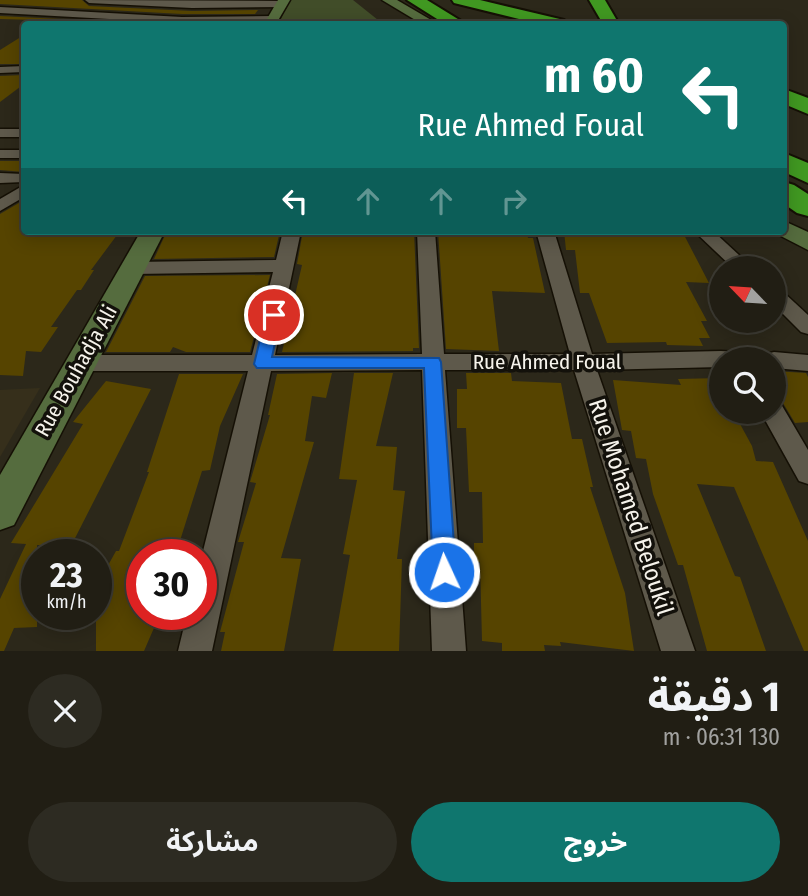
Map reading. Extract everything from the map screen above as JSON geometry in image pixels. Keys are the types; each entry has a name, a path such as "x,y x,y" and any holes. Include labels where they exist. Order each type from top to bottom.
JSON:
{"highway":[{"path":"407,0 434,19"},
{"path":"415,0 434,19"},
{"path":"460,0 546,21"},
{"path":"597,0 609,21"},
{"path":"787,97 808,107"},
{"path":"787,163 808,175"},
{"path":"787,193 808,207"},
{"path":"787,204 808,215"}],"main road":[{"path":"388,0 434,19"},
{"path":"272,21 283,2"},
{"path":"787,230 808,242"},
{"name":"Rue Bouhadja Ali","path":"0,512 151,235"}],"street":[{"path":"0,18 43,0"},
{"path":"89,0 283,2"},
{"path":"62,21 103,0"},
{"path":"181,21 195,3"},
{"path":"0,10 165,21"},
{"path":"0,70 21,69"},
{"path":"0,133 21,132"},
{"path":"0,154 21,154"},
{"path":"0,178 21,178"},
{"path":"0,206 21,192"},
{"path":"195,651 291,235"},
{"path":"426,235 449,651"},
{"name":"Rue Mohamed Beloukil","path":"546,235 583,362 678,651"},
{"path":"707,235 731,256"},
{"path":"133,268 284,266"},
{"path":"786,306 808,327"},
{"name":"Rue Ahmed Foual","path":"79,363 709,359"},
{"path":"786,361 808,363"},
{"path":"780,424 808,473"}],"shaded area":[{"path":"40,388 0,457 0,390"}],"green space":[{"path":"290,0 353,0 378,20 345,21 280,21"}],"building":[{"path":"0,0 82,0 89,6 192,11 258,10 255,14 182,14 0,4"},
{"path":"0,16 101,21 34,21 36,20 0,19"},
{"path":"21,37 21,64 0,64 0,50"},
{"path":"21,75 21,86 0,102 0,76"},
{"path":"0,161 21,161 21,172 0,170"},
{"path":"21,202 21,235 117,235 91,270 94,270 81,290 77,290 51,327 58,327 41,352 26,351 23,376 0,375 0,214"},
{"path":"165,235 279,235 274,257 154,259"},
{"path":"302,235 414,235 419,348 413,348 413,351 282,352 302,265 297,264"},
{"path":"438,235 528,235 528,238 533,238 545,293 492,291 499,351 446,349"},
{"path":"564,235 684,235 709,283 686,282 707,321 701,321 710,338 699,338 703,346 667,345 666,342 607,343 589,293 580,293 575,250 566,250"},
{"path":"270,275 250,352 186,352 173,347 170,352 106,352 145,276"},
{"path":"786,372 806,373 808,377 808,422 795,423 786,408"},
{"path":"332,373 326,398 312,396 305,441 314,442 281,558 301,559 284,651 221,651 225,632 220,632 244,542 238,542 256,483 250,482 270,415 277,374"},
{"path":"354,373 393,373 376,446 397,447 393,490 405,491 397,559 402,559 399,651 333,651 350,555 343,554 357,480 339,479"},
{"path":"466,373 511,373 512,381 561,383 572,439 582,439 593,487 590,487 625,593 634,651 560,642 561,646 544,645 545,651 502,651 502,643 482,641 480,562 474,562 474,543 483,543 482,492 469,492 466,428 457,428 457,389 467,389"},
{"path":"179,374 243,374 220,426 210,470 202,471 181,539 126,539 126,630 153,630 144,651 96,651 96,630 112,630 112,558 116,551 119,551"},
{"path":"709,378 709,424 740,424 752,446 756,461 773,462 808,541 808,651 804,651 734,487 697,484 735,576 740,577 766,651 707,651 683,565 678,565 653,494 646,459 636,458 631,431 622,430 613,380 681,385 678,379"},
{"path":"106,381 151,389 75,539 21,539 21,544 11,543 83,424 73,422"},
{"path":"21,555 21,628 14,628 4,651 0,651 0,599"}],"route":[{"path":"274,315 263,364 433,362 444,572"}]}
